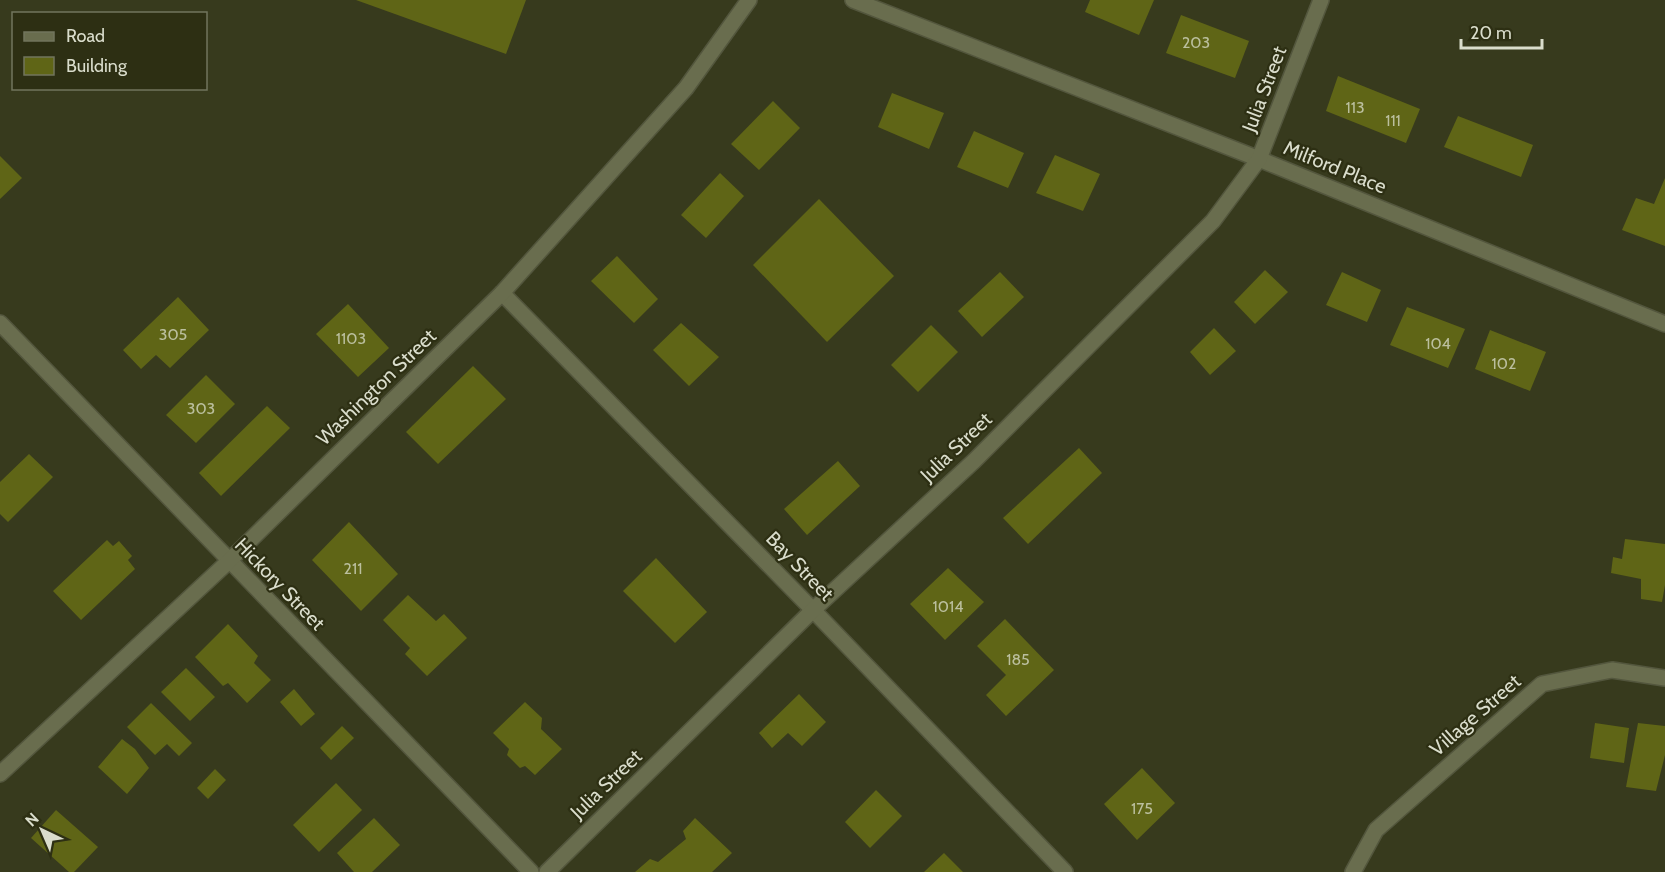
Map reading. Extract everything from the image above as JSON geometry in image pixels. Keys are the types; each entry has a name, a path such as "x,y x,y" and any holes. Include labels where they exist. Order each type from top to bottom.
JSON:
{"street":[{"name":"Washington Street","path":"0,774 229,561 502,293 686,88 749,0"},
{"name":"Milford Place","path":"853,0 1259,159 1665,324"},
{"name":"Julia Street","path":"546,872 813,610 974,461 1213,221 1259,159 1321,0"},
{"name":"Bay Street","path":"502,293 813,610 1065,872"},
{"name":"Hickory Street","path":"0,323 531,872"},
{"name":"Village Street","path":"1355,871 1376,830 1542,684 1612,670 1665,678"}],"building":[{"path":"356,0 526,0 506,54"},
{"path":"1090,0 1154,0 1139,35 1085,12"},
{"path":"1181,15 1249,41 1235,78 1166,53"},
{"path":"1338,76 1420,109 1406,143 1326,111"},
{"path":"892,93 944,113 929,149 878,127"},
{"path":"773,101 800,128 759,170 731,144"},
{"path":"1458,116 1533,145 1521,177 1444,147"},
{"path":"974,131 1024,153 1008,188 957,167"},
{"path":"1055,155 1100,174 1083,211 1036,193"},
{"path":"0,156 22,178 0,199"},
{"path":"720,173 744,196 706,238 681,215"},
{"path":"1665,178 1665,246 1622,230 1636,198 1654,204"},
{"path":"819,199 894,276 827,342 753,265"},
{"path":"617,256 658,299 634,323 591,281"},
{"path":"1265,270 1288,292 1255,324 1234,302"},
{"path":"1000,272 1024,297 982,337 958,311"},
{"path":"1342,272 1381,290 1367,322 1326,305"},
{"path":"178,297 209,330 170,368 156,355 141,369 123,350"},
{"path":"348,304 389,348 358,377 316,334"},
{"path":"1407,307 1465,329 1448,368 1390,345"},
{"path":"681,323 719,357 689,386 653,350"},
{"path":"931,325 958,352 918,392 891,365"},
{"path":"1214,328 1236,351 1210,375 1190,352"},
{"path":"1490,330 1546,352 1530,391 1475,369"},
{"path":"473,366 506,399 438,464 406,432"},
{"path":"206,375 235,404 196,443 166,415"},
{"path":"267,406 290,428 221,496 199,473"},
{"path":"1079,448 1102,473 1028,544 1003,518"},
{"path":"29,454 53,477 8,522 0,514 0,482"},
{"path":"838,461 860,486 807,535 784,509"},
{"path":"349,522 398,574 361,611 312,560"},
{"path":"1625,539 1665,544 1665,585 1662,602 1641,599 1641,579 1611,573 1613,557 1622,559"},
{"path":"107,540 113,546 119,541 132,556 128,560 135,569 81,620 53,591"},
{"path":"656,558 707,612 675,643 623,591"},
{"path":"948,568 984,602 945,640 910,604"},
{"path":"408,595 436,621 444,614 467,638 427,676 405,654 410,648 383,620"},
{"path":"1005,619 1054,670 1006,716 986,695 1006,675 977,646"},
{"path":"228,624 258,656 254,663 271,680 247,703 228,683 223,686 195,657"},
{"path":"186,668 215,697 190,721 161,692"},
{"path":"294,689 315,714 301,726 280,702"},
{"path":"799,694 826,722 802,746 788,733 772,748 759,733"},
{"path":"525,702 542,718 541,729 562,749 535,775 525,766 520,768 507,755 509,749 493,733"},
{"path":"151,703 192,743 179,756 167,744 155,755 127,727"},
{"path":"1595,723 1629,728 1624,763 1590,758"},
{"path":"1638,723 1665,726 1665,755 1656,791 1626,787"},
{"path":"342,726 354,738 331,760 320,748"},
{"path":"122,739 135,749 149,768 127,794 98,767"},
{"path":"1142,768 1175,803 1137,840 1104,804"},
{"path":"215,769 226,780 208,799 197,788"},
{"path":"336,783 362,810 319,852 293,825"},
{"path":"876,790 902,816 870,848 845,822"},
{"path":"56,810 98,847 74,872 69,872 31,838"},
{"path":"374,818 400,845 372,872 354,872 337,853"},
{"path":"695,818 732,853 712,872 635,872 650,859 658,862 686,839 683,831"},
{"path":"944,853 963,872 924,872"}]}
